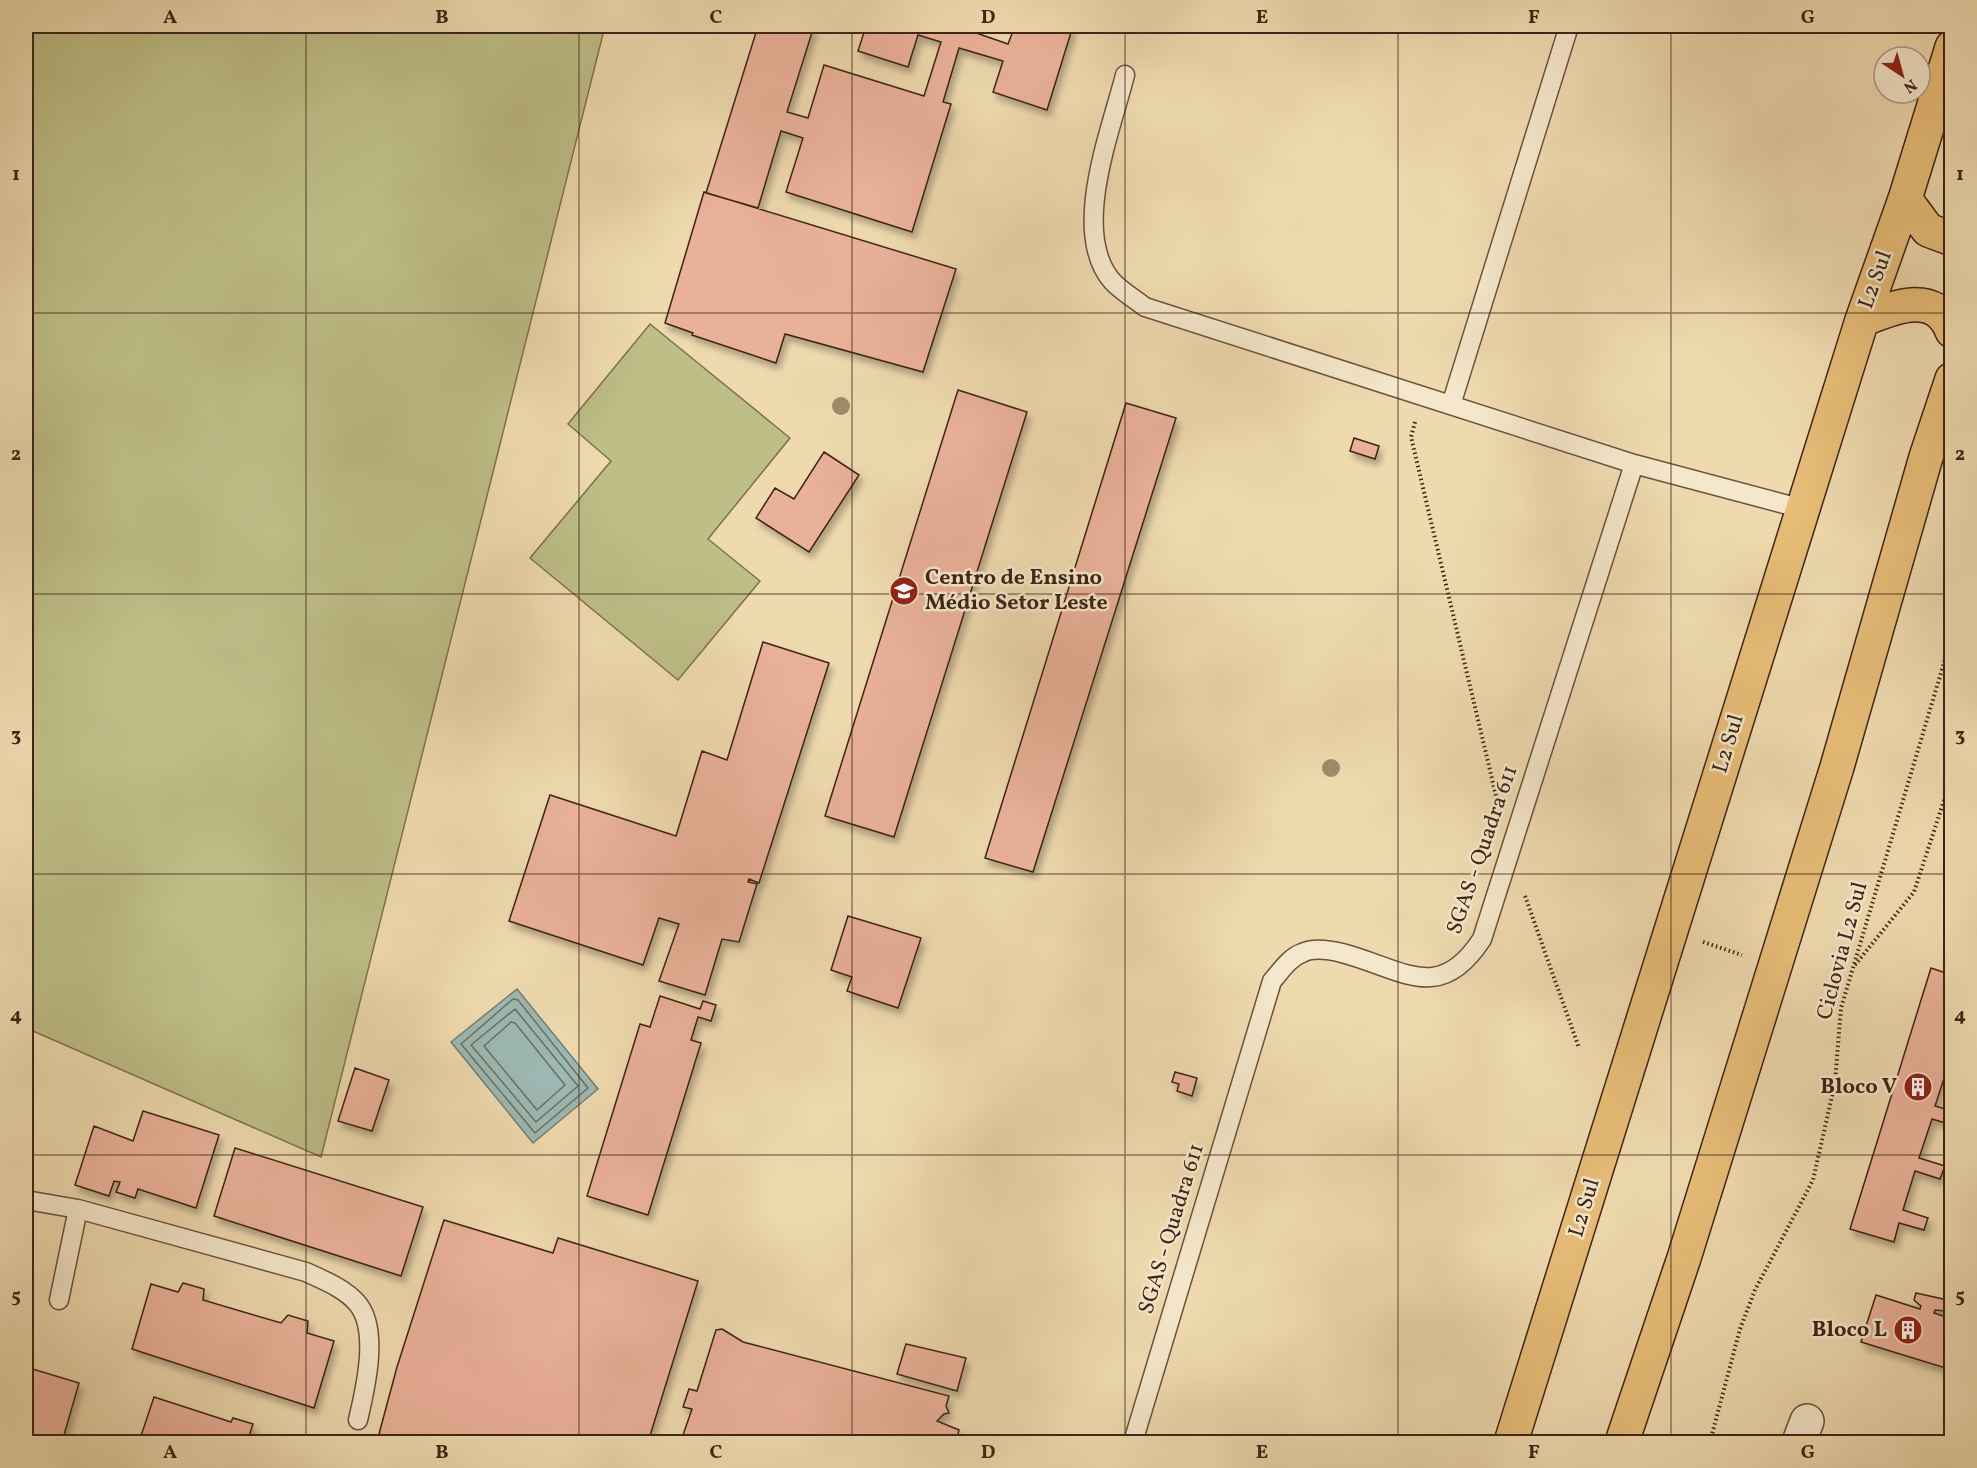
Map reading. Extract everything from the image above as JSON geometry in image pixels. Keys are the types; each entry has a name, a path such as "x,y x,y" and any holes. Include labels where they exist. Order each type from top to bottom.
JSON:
{"main road":[{"name":"L2 Sul","path":"1511,1443 1862,320 1905,199 1952,46"},
{"path":"1905,199 1928,230 1952,239"},
{"path":"1862,320 1900,304 1924,304 1947,320 1952,331"},
{"path":"1622,1443 1684,1258 1837,767 1926,457 1952,379"}],"lane":[{"path":"1451,405 1569,26"},
{"path":"1125,75 1097,188 1093,224 1098,255 1112,281 1145,307 1635,464 1803,509"},
{"name":"SGAS - Quadra 611","path":"1133,1443 1272,981 1289,961 1302,952 1326,949 1428,980 1450,973 1469,959 1482,939 1635,464"},
{"path":"26,1200 78,1209 306,1272 336,1286 358,1304 368,1327 368,1377 358,1420"},
{"path":"59,1300 78,1209"}],"path":[{"path":"1422,396 1411,437 1510,853 1579,1048"},
{"name":"Ciclovia L2 Sul","path":"1710,1443 1740,1329 1755,1290 1813,1180 1835,1083 1841,1008 1952,636"},
{"path":"1853,968 1914,892 1952,776"},
{"path":"1671,931 1774,965"}],"green space":[{"path":"26,26 605,26 321,1157 26,1028"},
{"path":"650,324 790,438 708,539 760,581 678,680 530,558 611,461 568,424"}],"water":[{"path":"517,989 598,1089 533,1143 451,1042"}],"building":[{"path":"758,26 814,26 787,112 808,118 824,65 924,96 941,42 918,35 908,67 858,51 866,26 956,26 1008,44 1015,26 1073,26 1047,110 993,92 1003,61 959,48 943,102 951,104 912,232 786,192 803,138 781,131 758,208 706,193"},
{"path":"704,192 956,269 923,372 785,334 776,363 692,335 693,333 665,323"},
{"path":"958,390 1027,412 894,837 825,816"},
{"path":"1126,403 1176,418 1033,872 985,858"},
{"path":"1354,438 1379,446 1375,459 1350,451"},
{"path":"824,452 859,475 809,552 756,518 775,488 794,499"},
{"path":"763,642 829,663 759,883 749,879 748,882 757,884 739,942 722,939 705,995 659,981 679,924 659,918 643,965 509,921 550,795 676,836 702,751 727,760"},
{"path":"848,916 921,938 898,1008 847,991 852,977 831,970"},
{"name":"Bloco V","path":"1931,968 1952,975 1952,1067 1948,1066 1935,1106 1952,1111 1952,1125 1932,1119 1919,1158 1945,1166 1940,1179 1915,1171 1903,1210 1928,1218 1924,1230 1899,1223 1894,1242 1850,1229"},
{"path":"660,996 700,1009 703,1001 716,1005 711,1021 698,1017 691,1040 701,1043 648,1215 587,1196 640,1024 650,1027"},
{"path":"355,1068 389,1080 372,1131 338,1121"},
{"path":"1175,1072 1197,1078 1192,1096 1177,1091 1179,1084 1172,1082"},
{"path":"143,1111 219,1135 196,1208 138,1189 135,1198 116,1192 120,1182 114,1181 109,1196 75,1185 94,1126 133,1141"},
{"path":"235,1148 423,1207 401,1276 214,1216"},
{"path":"444,1220 553,1253 558,1238 698,1281 648,1442 406,1442 379,1434 397,1367"},
{"path":"183,1283 204,1289 203,1300 281,1323 288,1315 308,1321 307,1333 334,1341 314,1408 132,1349 151,1284 178,1292"},
{"name":"Bloco L","path":"1916,1293 1943,1299 1948,1304 1945,1311 1935,1310 1934,1313 1952,1319 1952,1370 1861,1342 1876,1295 1920,1309 1921,1306 1914,1300"},
{"path":"722,1329 743,1342 949,1396 946,1406 949,1413 944,1414 937,1421 959,1430 956,1442 728,1442 716,1438 683,1435 692,1409 683,1407 689,1389 697,1391 716,1330"},
{"path":"906,1344 966,1358 957,1391 897,1374"},
{"path":"26,1367 79,1383 62,1442 26,1442"},
{"path":"154,1397 231,1422 233,1418 253,1424 247,1442 139,1442"}],"place":[{"name":"Centro de Ensino Médio Setor Leste","path":"904,591"},
{"name":"Bloco V","path":"1918,1087"},
{"name":"Bloco L","path":"1908,1330"}]}
